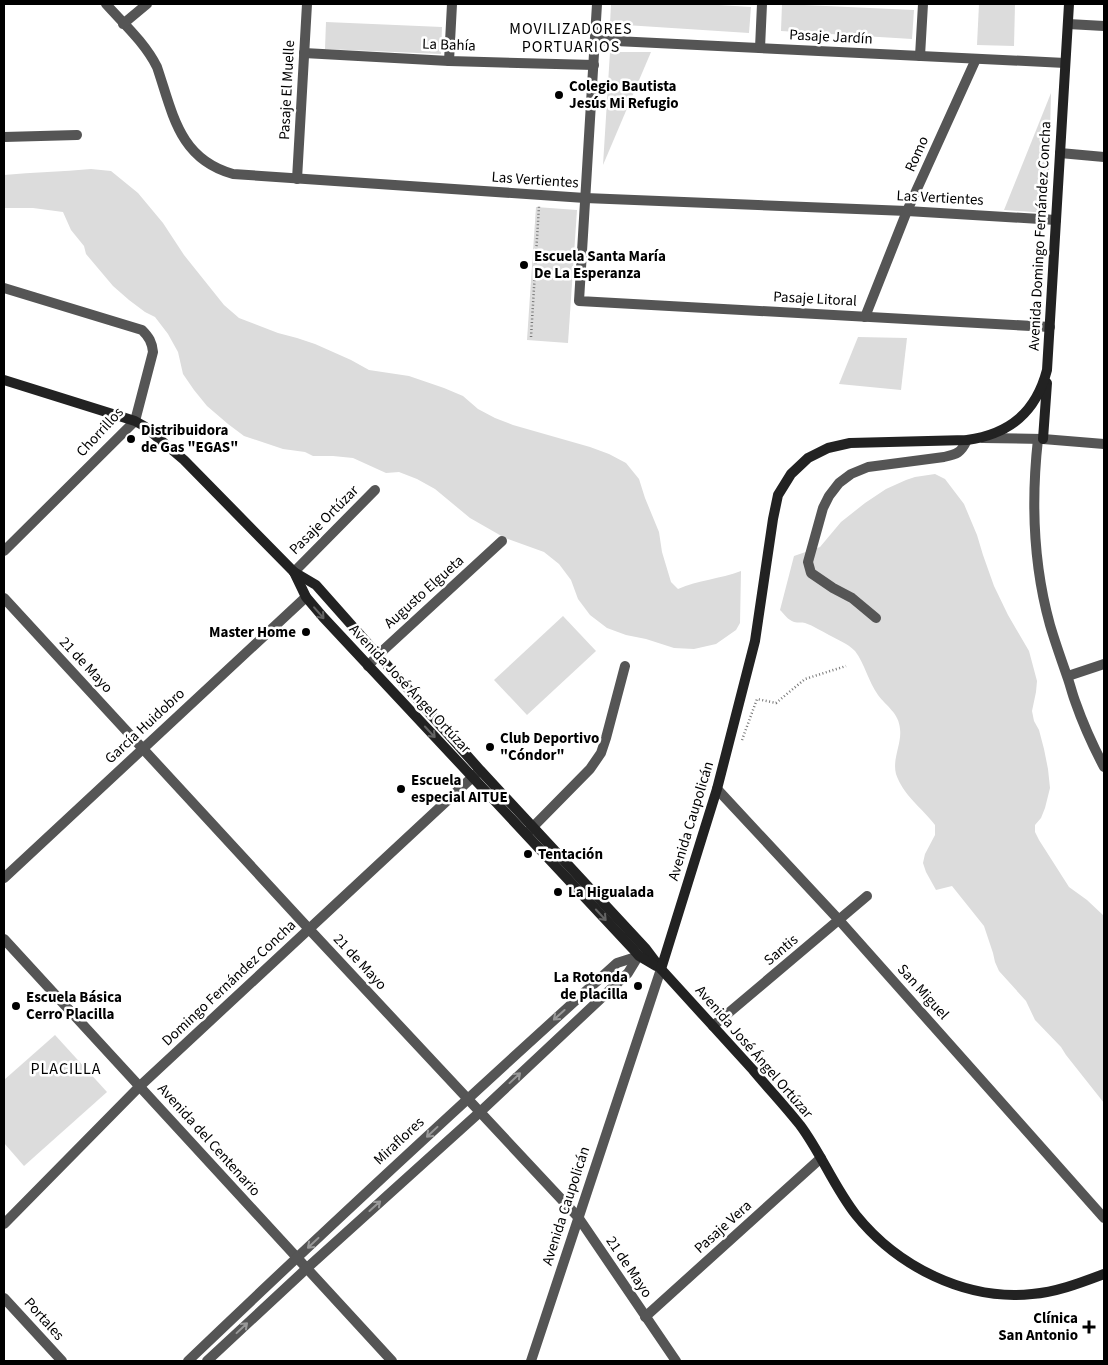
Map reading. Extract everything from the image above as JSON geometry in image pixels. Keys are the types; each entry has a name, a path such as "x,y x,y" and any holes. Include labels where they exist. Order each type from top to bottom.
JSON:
{"main road":[{"name":"Avenida Domingo Fernández Concha","path":"982,438 1003,430 1024,414 1039,394 1048,370 1069,4"},
{"path":"1040,439 1048,370"},
{"name":"Avenida José Ángel Ortúzar","path":"4,380 135,421 144,426 184,460 294,572 316,585 480,770 534,826 643,952"},
{"name":"Avenida Caupolicán","path":"661,969 717,789 755,641 775,507 778,495 784,484 799,466 817,452 828,448 850,443 982,438"},
{"name":"Avenida José Ángel Ortúzar","path":"294,572 306,597 368,666 525,835 661,969 789,1112 811,1141 848,1204 867,1228 895,1253 926,1273 943,1281 979,1292 1005,1295 1031,1294 1064,1288 1104,1274"}],"street":[{"name":"Las Vertientes","path":"106,4 153,58 178,127 186,142 196,155 214,167 233,174 585,198 907,211 1056,220"},
{"path":"123,24 147,4"},
{"name":"Pasaje El Muelle","path":"297,179 307,4"},
{"path":"449,60 452,4"},
{"path":"585,198 597,4"},
{"path":"760,48 762,4"},
{"path":"920,56 923,4"},
{"path":"1068,24 1104,26"},
{"name":"Pasaje Jardín","path":"595,40 1065,63"},
{"name":"La Bahía","path":"304,53 594,65"},
{"name":"Romo","path":"865,317 907,211 976,59"},
{"path":"4,137 78,135"},
{"path":"1060,153 1104,158"},
{"name":"Pasaje Litoral","path":"585,198 579,301 1050,327"},
{"name":"Chorrillos","path":"4,288 142,330 150,338 153,352 135,421 4,551"},
{"path":"982,438 1040,439 1104,444"},
{"path":"1040,439 1033,493 1036,555 1043,599 1074,700 1104,767"},
{"path":"876,618 852,598 811,573 808,562 823,508 829,496 839,483 852,474 868,467 955,454 963,449 967,440"},
{"name":"Pasaje Ortúzar","path":"294,572 375,490"},
{"name":"Augusto Elgueta","path":"368,666 502,541"},
{"name":"García Huidobro","path":"4,878 306,597"},
{"name":"21 de Mayo","path":"4,598 578,1217 676,1361"},
{"path":"1068,676 1104,664"},
{"path":"525,835 590,769 601,753 624,666"},
{"name":"Domingo Fernández Concha","path":"4,1224 140,1086 480,770"},
{"name":"San Miguel","path":"717,789 839,920 1104,1218"},
{"name":"Santis","path":"713,1026 867,896"},
{"name":"Avenida del Centenario","path":"4,938 392,1361"},
{"path":"206,1361 480,1112 628,973 643,952"},
{"name":"Miraflores","path":"188,1361 467,1098 617,963 643,952"},
{"name":"Avenida Caupolicán","path":"531,1361 661,969"},
{"name":"Pasaje Vera","path":"645,1317 820,1158"},
{"name":"Portales","path":"4,1298 62,1361"}],"path":[{"path":"530,337 540,195"},
{"path":"741,743 757,699 776,703 805,679 846,666"}],"shaded area":[{"path":"611,4 703,4 751,7 749,33 610,24"},
{"path":"782,4 914,10 912,39 781,31"},
{"path":"979,4 1015,4 1014,46 977,45"},
{"path":"326,22 442,27 441,54 325,49"},
{"path":"610,52 651,52 603,165"},
{"path":"1051,93 1048,213 1004,210"},
{"path":"91,169 111,171 138,193 163,223 184,255 224,305 239,318 278,333 315,344 369,370 409,376 444,388 463,396 478,409 495,418 590,447 626,463 639,479 659,532 662,552 671,582 678,589 741,571 740,623 736,630 716,644 694,649 674,648 607,628 590,615 578,599 571,580 559,564 544,552 505,538 470,518 435,489 417,479 399,472 386,473 353,458 313,456 305,452 283,449 244,436 207,406 194,390 183,374 178,352 168,334 155,317 145,312 113,286 86,254 84,246 71,230 63,212 33,208 4,208 4,175"},
{"path":"536,207 577,210 568,343 527,340"},
{"path":"858,337 907,338 901,390 839,384"},
{"path":"935,474 945,479 964,504 977,535 994,586 1029,651 1037,681 1032,711 1044,749 1050,788 1041,818 1035,825 1035,832 1069,887 1104,916 1104,1103 1061,1047 1035,1020 1026,1001 999,971 984,926 952,886 936,890 926,872 923,863 925,854 935,835 935,825 899,782 895,768 900,740 899,723 895,714 875,690 855,651 846,644 808,624 792,621 780,610 794,556 820,547 841,522 886,489 915,477"},
{"path":"563,616 596,651 527,715 494,680"},
{"path":"55,1035 107,1092 24,1166 4,1143 4,1080"}],"place":[{"name":"Colegio Bautista Jesús Mi Refugio","path":"559,95"},
{"name":"Escuela Santa María De La Esperanza","path":"524,265"},
{"name":"Distribuidora de Gas \"EGAS\"","path":"131,439"},
{"name":"Master Home","path":"306,632"},
{"name":"Club Deportivo \"Cóndor\"","path":"490,747"},
{"name":"Escuela especial AITUE","path":"401,789"},
{"name":"Tentación","path":"528,854"},
{"name":"La Higualada","path":"558,892"},
{"name":"La Rotonda de placilla","path":"638,986"},
{"name":"Escuela Básica Cerro Placilla","path":"16,1006"},
{"name":"Clínica San Antonio","path":"1089,1327"}],"district":[{"name":"MOVILIZADORES PORTUARIOS","path":"571,38"},
{"name":"PLACILLA","path":"66,1069"}]}
